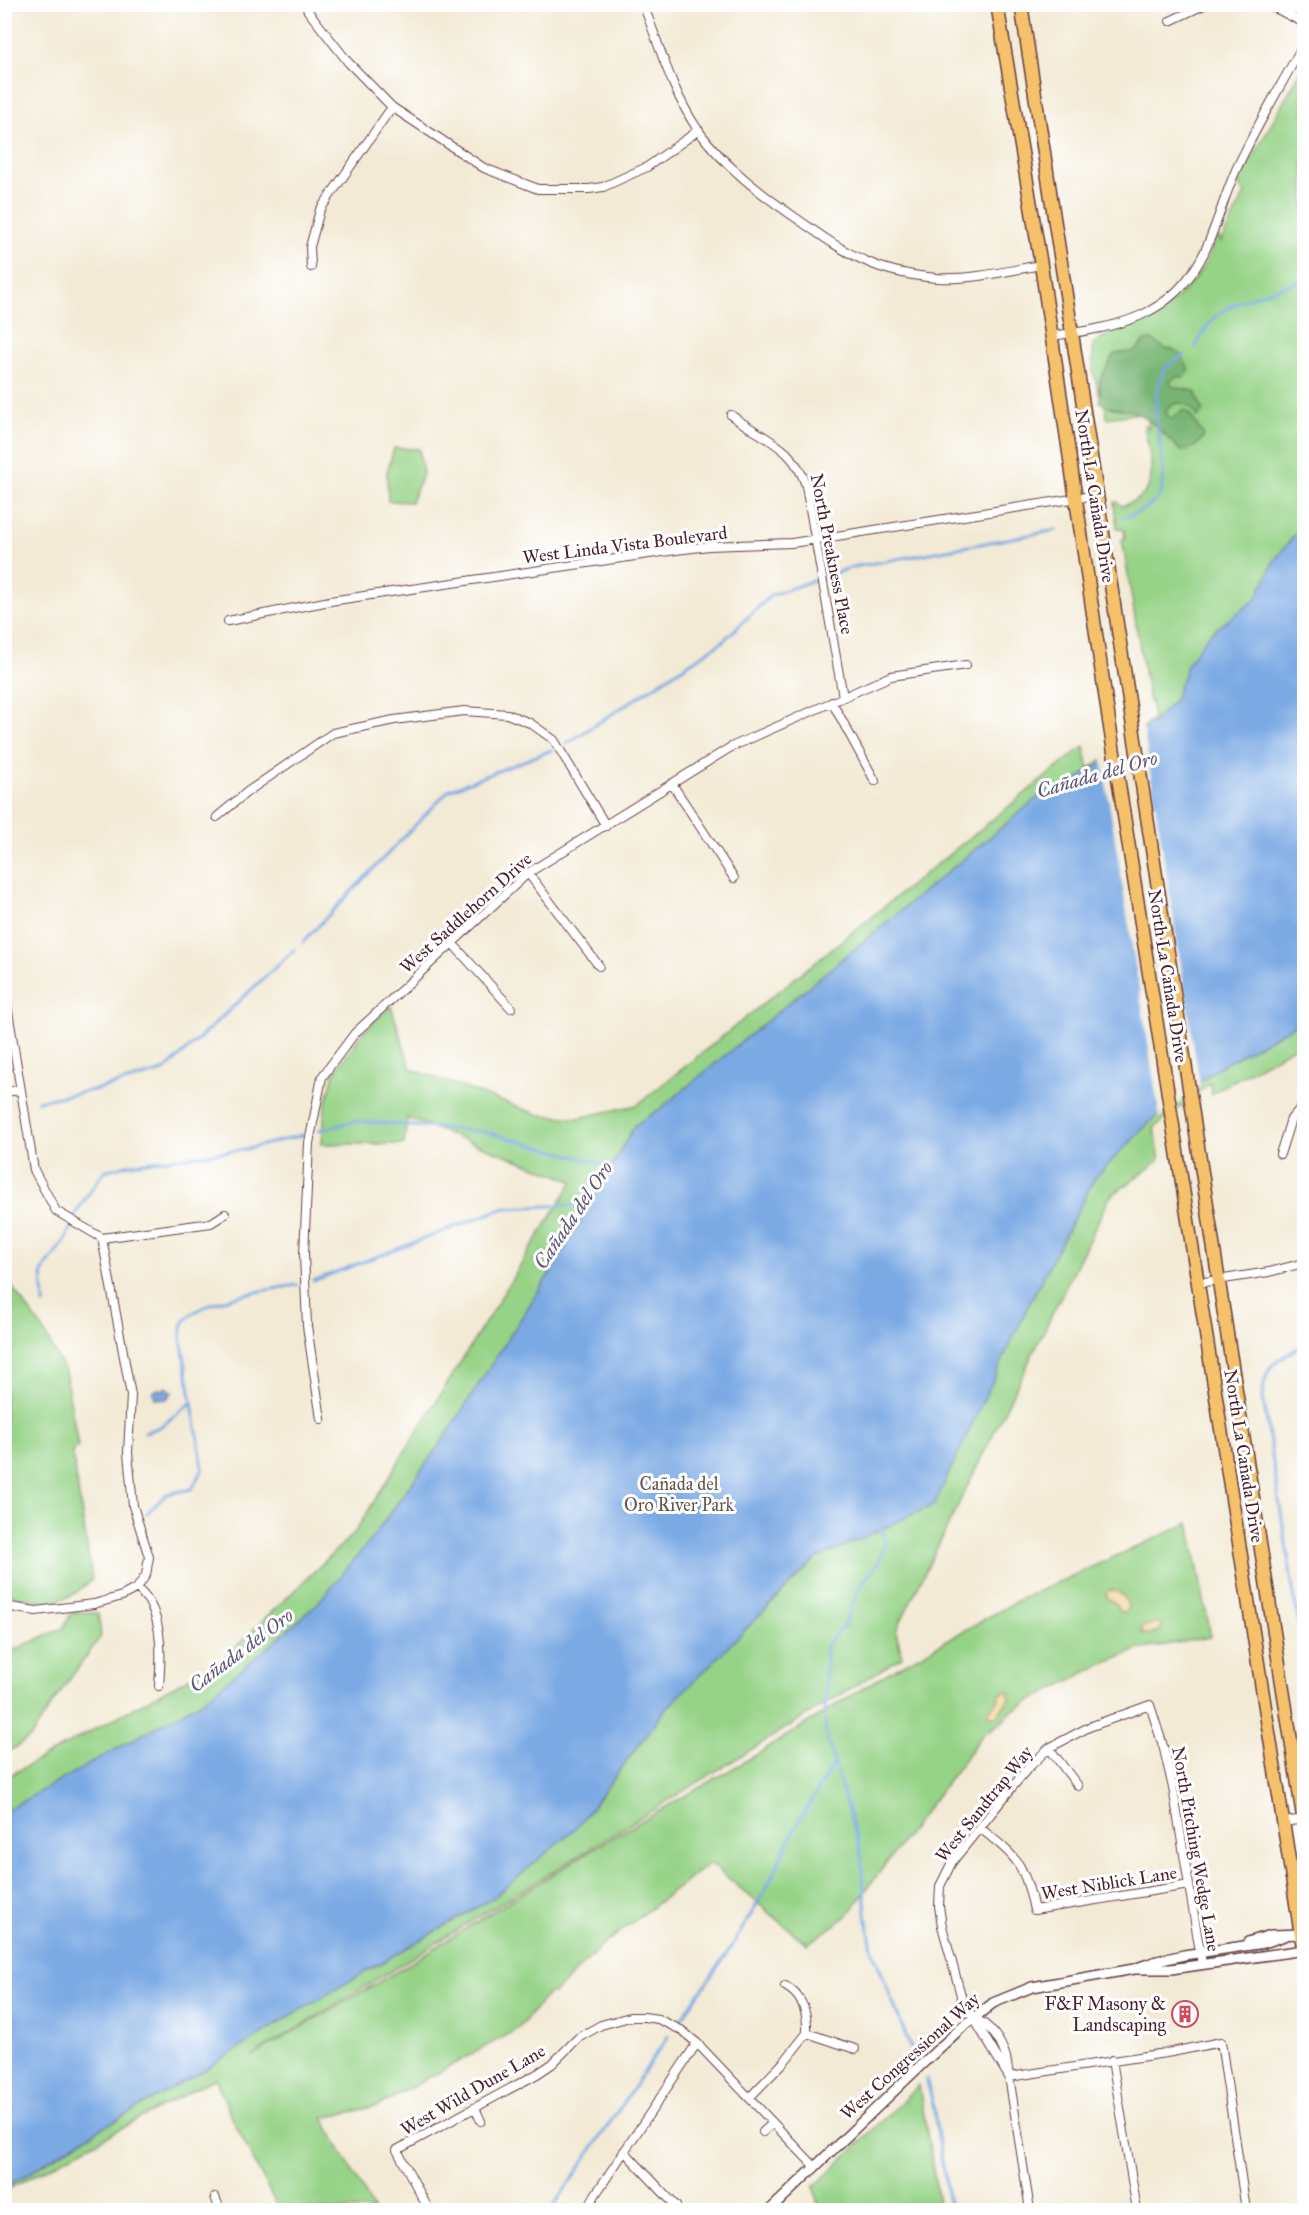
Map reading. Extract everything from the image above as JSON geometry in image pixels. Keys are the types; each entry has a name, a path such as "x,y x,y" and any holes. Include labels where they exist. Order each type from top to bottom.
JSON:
{"main road":[{"name":"North La Cañada Drive","path":"998,4 1041,265 1109,722 1303,1934 1304,1952"},
{"name":"North La Cañada Drive","path":"1021,4 1128,706 1304,1820"}],"street":[{"path":"305,4 348,62 392,107 484,168 538,189 603,187 647,167 699,130"},
{"path":"643,4 664,64 699,130 725,162 768,199 830,242 871,264 892,271 938,278 980,276 1041,265"},
{"path":"1170,21 1206,4"},
{"path":"1262,4 1305,23"},
{"path":"1052,336 1108,327 1144,315 1166,300 1188,278 1209,242 1241,160 1305,43"},
{"path":"311,267 310,247 320,210 392,107"},
{"name":"North Preakness Place","path":"731,416 786,451 796,462 806,486 843,697"},
{"name":"West Linda Vista Boulevard","path":"228,621 302,606 676,550 816,540 1097,495"},
{"name":"West Saddlehorn Drive","path":"321,1419 307,1326 304,1252 309,1143 322,1077 355,1033 528,873 730,747 891,676 966,665"},
{"path":"832,702 874,781"},
{"path":"217,817 247,792 333,733 394,720 464,711 507,714 530,723 554,740 606,826"},
{"path":"672,784 734,878"},
{"path":"528,873 599,966"},
{"path":"452,944 511,1008"},
{"path":"4,987 34,1170 56,1211 102,1238 211,1223 225,1214"},
{"path":"4,1092 20,1090"},
{"path":"1280,1154 1291,1119 1305,1104"},
{"path":"4,1606 36,1611 94,1604 122,1596 137,1588 146,1575 149,1557 133,1506 128,1453 131,1395 102,1238"},
{"path":"1198,1283 1269,1272 1305,1263"},
{"path":"137,1588 150,1603 156,1625 161,1652 159,1686"},
{"name":"West Sandtrap Way","path":"1009,2077 962,1999 955,1978 939,1906 939,1891 946,1872 1027,1769 1049,1749 1089,1727 1150,1705"},
{"name":"North Pitching Wedge Lane","path":"1150,1705 1168,1766 1202,1964"},
{"path":"1049,1749 1078,1786"},
{"path":"1284,1822 1304,1820"},
{"name":"West Niblick Lane","path":"980,1828 1008,1851 1023,1871 1028,1882 1034,1910 1189,1885"},
{"name":"West Congressional Way","path":"770,2211 973,2018 993,2003 1032,1987 1134,1969 1163,1959 1245,1946 1264,1936 1303,1934"},
{"path":"1245,1946 1251,1956"},
{"name":"West Congressional Way","path":"1134,1969 1159,1970 1251,1956 1304,1952"},
{"path":"750,2097 784,2062 807,2033 801,2000 794,1991 784,1986"},
{"name":"West Wild Dune Lane","path":"429,2211 397,2150 537,2074 552,2064 588,2031 616,2020 644,2017 658,2019 681,2030 697,2043 750,2097 815,2167"},
{"path":"807,2033 855,2049"},
{"path":"1030,2211 1009,2077 1172,2052 1221,2042 1246,2211"},
{"path":"587,2211 595,2195 697,2043"},
{"path":"1112,2060 1137,2211"},
{"path":"475,2108 481,2121"},
{"path":"763,2132 773,2122"},
{"path":"624,2151 676,2206"},
{"path":"215,2198 220,2211"}],"green space":[{"name":"Cañada del Oro River Park","path":"1304,65 1304,1041 1212,1095 1210,1083 1154,1128 1160,1160 1110,1197 896,1631 902,1657 252,2056 406,1966 588,1852 756,1755 886,1674 1019,1600 1189,1523 1211,1637 1137,1650 1094,1668 1012,1711 1003,1721 983,1734 846,1917 807,1944 710,1863 603,1945 553,1994 549,1993 519,2028 378,2106 323,2118 374,2210 279,2210 235,2124 215,2078 5,2191 5,1778 222,1660 355,1532 573,1181 407,1118 404,1144 322,1144 325,1107 334,1073 363,1032 391,1006 411,1069 540,1115 578,1118 637,1105 1084,746 1089,769 1153,719 1122,539 1125,539 1124,530 1117,528 1114,502 1122,506 1139,498 1146,491 1149,483 1151,464 1144,425 1149,428 1147,412 1107,418 1100,379 1099,394 1093,371 1093,344 1105,336 1153,316 1177,298 1197,275 1205,264 1217,238 1219,237 1221,242 1245,193 1238,184"},
{"path":"1153,340 1165,349 1178,352 1183,358 1189,370 1184,377 1176,377 1170,381 1173,387 1195,391 1203,411 1198,417 1192,409 1182,403 1168,407 1166,414 1172,419 1184,410 1204,436 1189,450 1181,451 1152,423 1139,414 1112,408 1100,402 1100,380 1114,354 1135,351 1145,341"},
{"path":"394,448 419,449 423,474 411,502 388,501 387,473"},
{"path":"5,1278 41,1326 65,1372 78,1446 72,1452 92,1579 73,1594 53,1601 32,1600 9,1593 5,1583"},
{"path":"72,1612 98,1613 101,1636 31,1737 5,1754 5,1654 63,1628"},
{"path":"919,2085 940,2210 819,2210 814,2187"}],"sand":[{"path":"1110,1590 1124,1597 1128,1607 1126,1612 1121,1612 1115,1603 1106,1598 1106,1593"},
{"path":"1156,1622 1162,1624 1160,1631 1142,1634 1142,1627"},
{"path":"1005,1691 1009,1692 1009,1699 997,1716 989,1716 989,1710 1000,1694"}],"water":[{"name":"Cañada del Oro River Park","path":"1304,523 1304,1020 1219,1067 1149,1123 1095,1178 1028,1306 934,1505 816,1559 666,1709 576,1828 493,1898 295,2013 201,2072 76,2143 5,2187 5,1811 201,1702 317,1604 370,1541 445,1437 557,1262 635,1125 660,1109 1048,789 1053,795 1094,768 1150,725 1174,701 1188,663 1208,635 1256,599 1274,561"},
{"path":"166,1387 172,1392 167,1399 155,1398 153,1392"}],"pier":[{"path":"1143,726 1200,1086 1160,1118 1102,758"}],"waterway":[{"path":"1196,347 1210,323 1228,308 1254,296 1304,281"},
{"path":"1124,517 1148,507 1159,496 1163,485 1163,471 1157,420 1158,386 1165,369 1184,355"},
{"path":"566,744 722,642 771,595 853,567 1057,530"},
{"path":"303,942 449,790 552,750"},
{"path":"38,1101 98,1089 164,1071 294,950"},
{"name":"Cañada del Oro","path":"319,1130 355,1121 486,1132 614,1167"},
{"path":"44,1304 42,1272 66,1239 77,1211 104,1171 130,1164 247,1149 303,1135"},
{"name":"Cañada del Oro","path":"313,1281 504,1208 591,1204"},
{"path":"147,1513 167,1494 192,1489 203,1468 181,1338 183,1324 202,1308 217,1302 297,1285"},
{"path":"1304,1345 1273,1364 1266,1377 1263,1398 1304,1658"},
{"path":"145,1432 160,1427 191,1403"},
{"path":"881,1528 886,1542 878,1563 859,1587 843,1627 826,1645 825,1731 861,1854 866,1913 872,1949 913,2054"},
{"path":"680,2021 732,1946 766,1889 795,1828 833,1765"},
{"path":"551,2210 669,2035"},
{"path":"926,2079 932,2099 950,2210"}],"place":[{"name":"F&F Masony & Landscaping","path":"1185,2014"}]}
